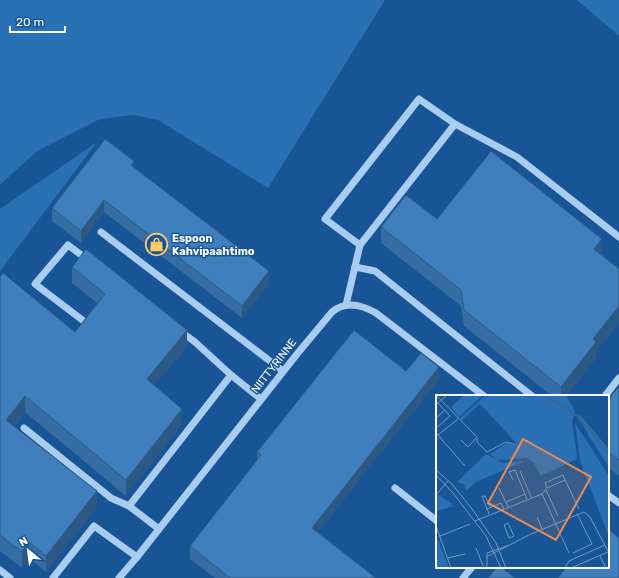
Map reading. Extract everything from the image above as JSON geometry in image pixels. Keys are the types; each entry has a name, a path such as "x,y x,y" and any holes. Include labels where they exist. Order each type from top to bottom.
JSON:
{"street":[{"path":"360,245 325,219 419,99 455,124 517,158 619,237"},
{"path":"455,124 360,245 346,305 362,306 376,313 483,395"},
{"path":"101,232 284,371"},
{"path":"85,322 35,284 68,245 94,264"},
{"path":"355,267 375,271 531,395"},
{"name":"NIITTYRINNE","path":"119,578 332,312 337,307 346,305"},
{"path":"176,328 195,342 231,375 261,399"},
{"path":"129,506 231,375"},
{"path":"606,395 619,378"},
{"path":"24,428 111,498 129,506 159,529"},
{"path":"395,488 436,520"},
{"path":"609,496 619,503"},
{"path":"53,578 94,526 137,557"},
{"path":"463,578 471,568"},
{"path":"0,570 10,578"}],"shaded area":[{"path":"0,0 385,0 268,188 158,120 134,115 100,119 37,151 0,185"},
{"path":"577,0 619,0 619,36"},
{"path":"97,142 0,271 0,209"}],"building":[{"path":"105,139 134,161 131,165 269,271 242,306 104,200 81,231 52,208"},
{"path":"491,151 602,239 594,249 619,269 619,306 593,339 596,342 561,387 464,310 461,290 381,227 406,195 437,219"},
{"path":"86,249 187,330 147,379 182,409 126,480 25,396 6,420 97,491 46,556 29,542 22,552 0,535 0,277 3,273 75,332 105,294 72,267"},
{"path":"354,330 406,371 421,353 439,367 312,528 376,578 230,578 190,546 261,455 257,452"},
{"path":"619,386 619,460 609,453 609,399"},
{"path":"609,530 619,538 619,578 558,578 565,568 609,568"},
{"path":"496,568 502,568 515,578 488,578"}],"place":[{"name":"Espoon Kahvipaahtimo","path":"157,244"}]}
